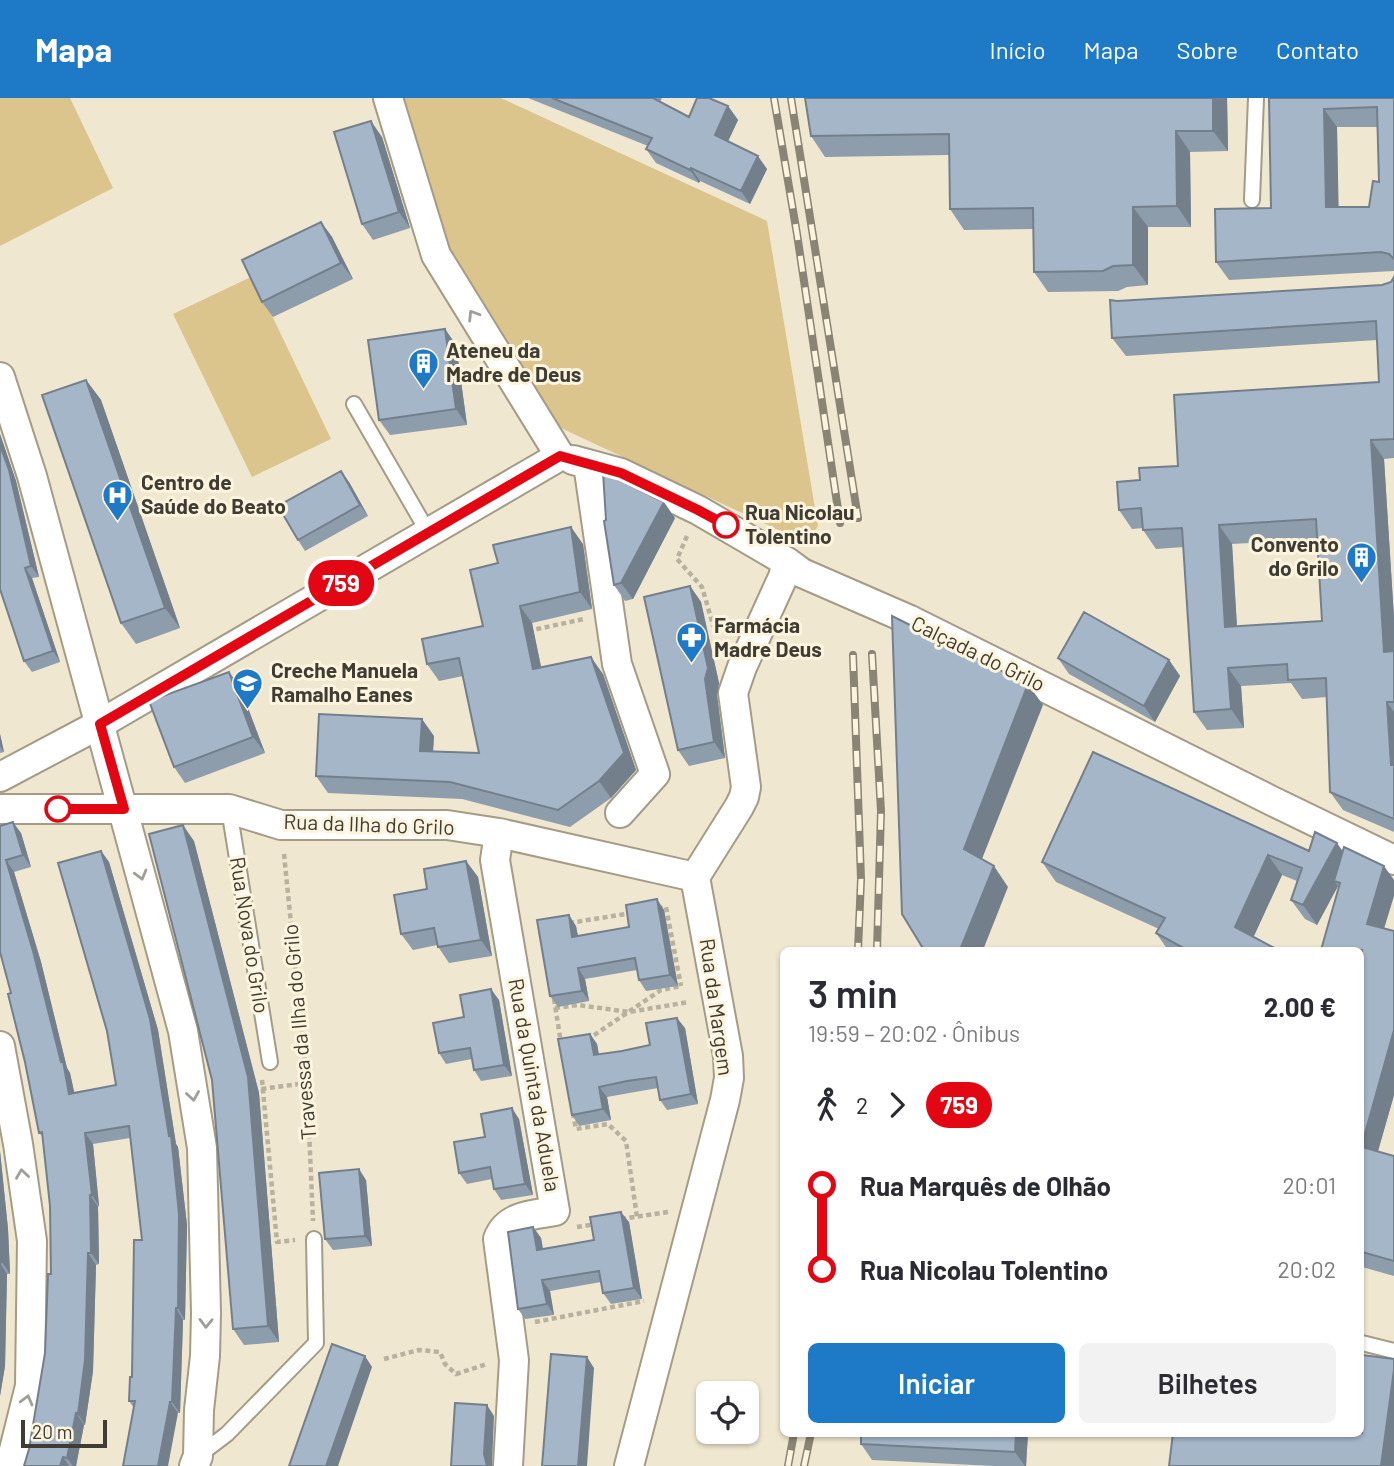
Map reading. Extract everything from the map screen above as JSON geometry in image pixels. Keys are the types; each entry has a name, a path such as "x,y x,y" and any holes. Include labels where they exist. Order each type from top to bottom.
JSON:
{"street":[{"path":"0,777 100,724 560,456 436,255 388,98"},
{"path":"0,377 33,476 183,1031 202,1148 206,1313 196,1461"},
{"name":"Calçada do Grilo","path":"560,456 621,473 698,510 794,568 910,620 1394,860"},
{"path":"588,464 617,664 655,774 620,813"},
{"path":"695,877 744,797 746,788 733,693 783,577 794,568"},
{"name":"Rua da Ilha do Grilo","path":"0,809 229,809 281,825 447,825 499,833 695,877"},
{"name":"Rua da Quinta da Aduela","path":"499,833 495,860 555,1211 512,1221 505,1226 498,1239 513,1360 508,1466"},
{"name":"Rua da Margem","path":"629,1466 729,1078 728,1056 695,877"},
{"path":"0,1046 32,1241 30,1386 9,1466"}],"lane":[{"path":"1252,200 1256,98"},
{"path":"354,404 428,532"},
{"name":"Rua Nova do Grilo","path":"229,809 270,1062"},
{"path":"196,1461 227,1434 316,1343 314,1239"},
{"path":"1364,1344 1394,1351"}],"path":[{"path":"698,510 677,559 702,587 713,625 761,623"},
{"path":"519,632 609,613"},
{"name":"Travessa da Ilha do Grilo","path":"281,825 307,1083 314,1239"},
{"path":"654,909 666,907 681,986"},
{"path":"567,924 641,911"},
{"path":"580,1044 661,990 681,986 715,989"},
{"path":"555,1008 578,1005 629,1012 715,989"},
{"path":"553,995 562,1049"},
{"path":"270,1062 261,1072 277,1242 314,1239"},
{"path":"252,1090 307,1083"},
{"path":"571,1102 576,1129 608,1124 626,1141 637,1217 611,1221"},
{"path":"555,1318 675,1295"},
{"path":"384,1359 419,1350 440,1352 444,1364 456,1374 496,1360 513,1360"}],"shaded area":[{"path":"0,98 70,98 113,188 0,246"},
{"path":"401,98 501,98 767,221 818,526 806,543 561,428 438,235"},
{"path":"253,276 331,439 252,477 173,314"}],"building":[{"path":"552,98 653,98 689,117 697,98 709,98 728,106 715,135 758,156 741,191 646,149 652,138"},
{"path":"805,98 1213,98 1213,131 1176,131 1177,206 1133,207 1133,265 1113,266 1103,271 1034,272 1033,208 950,209 949,134 811,136"},
{"path":"1269,98 1394,98 1394,259 1381,252 1216,262 1215,209 1271,208","holes":["1377,107 1379,182 1373,181 1369,207 1326,207 1324,109"]},
{"path":"371,121 399,212 362,224 334,132"},
{"path":"321,222 341,263 262,302 242,260"},
{"name":"Convento do Grilo","path":"1394,277 1394,439 1371,440 1384,652 1394,651 1394,702 1387,702 1391,765 1394,765 1394,819 1330,792 1326,678 1288,680 1287,664 1228,668 1231,709 1194,712 1182,528 1143,530 1141,508 1119,510 1117,482 1140,480 1139,468 1178,466 1174,395 1379,382 1376,321 1112,338 1110,300 1382,285 1391,282","holes":["1316,519 1322,621 1225,627 1219,525"]},
{"name":"Ateneu da Madre de Deus","path":"445,329 456,409 379,420 368,340"},
{"name":"Centro de Saúde do Beato","path":"86,380 165,608 121,623 42,395"},
{"path":"0,445 9,470 31,566 25,568 53,651 24,661 0,589"},
{"path":"341,471 360,505 298,540 278,506"},
{"path":"603,472 664,502 621,583 614,585 604,521"},
{"path":"571,527 580,592 520,606 533,669 591,657 624,753 599,781 558,810 450,782 316,776 319,714 422,719 420,751 479,753 459,658 427,664 422,639 483,626 470,570 498,563 493,545"},
{"path":"690,586 708,668 705,679 714,742 678,750 644,597"},
{"path":"1084,612 1169,660 1144,706 1058,658"},
{"path":"892,616 1028,684 964,849 994,866 961,947 922,947 902,914"},
{"path":"229,672 253,737 174,767 149,701"},
{"path":"1093,752 1309,851 1315,832 1337,843 1303,905 1291,900 1302,868 1268,855 1235,927 1272,947 1182,947 1156,933 1165,918 1042,862"},
{"path":"13,822 23,855 6,860 33,951 61,1062 63,1061 69,1094 116,1085 107,1031 58,863 101,851 150,1019 169,1136 171,1135 179,1214 178,1308 172,1402 158,1466 123,1466 135,1401 129,1401 132,1377 134,1240 142,1240 129,1126 85,1133 92,1195 91,1253 88,1253 85,1360 78,1414 76,1413 67,1458 63,1457 60,1466 24,1466 45,1353 48,1274 51,1274 50,1206 42,1132 39,1133 8,994 11,993 0,952 0,826"},
{"path":"183,825 248,1077 268,1326 233,1329 212,1080 149,834"},
{"path":"1344,847 1384,866 1367,924 1394,931 1394,1030 1364,1137 1364,947 1322,947 1340,883 1334,881"},
{"path":"466,861 481,940 438,947 434,928 401,934 394,895 427,889 424,869"},
{"path":"657,899 670,975 639,980 635,958 578,968 582,991 550,996 537,920 569,915 572,937 629,927 626,905"},
{"path":"491,989 504,1065 474,1070 470,1048 439,1053 433,1023 464,1017 460,995"},
{"path":"677,1018 691,1094 660,1100 656,1077 627,1081 599,1087 603,1109 572,1115 558,1039 590,1034 594,1055 622,1051 650,1045 646,1023"},
{"path":"512,1108 525,1184 494,1189 490,1167 459,1173 454,1142 485,1137 481,1114"},
{"path":"1364,1148 1394,1156 1394,1261 1364,1253"},
{"path":"359,1169 365,1236 325,1239 319,1173"},
{"path":"621,1212 634,1288 603,1293 599,1271 542,1280 547,1304 518,1309 508,1232 533,1227 537,1250 566,1245 594,1240 590,1217"},
{"path":"0,1218 2,1262 0,1263"},
{"path":"332,1344 365,1356 326,1466 289,1466"},
{"path":"551,1354 587,1357 578,1466 542,1466"},
{"path":"1364,1355 1394,1359 1381,1466 1169,1466 1173,1437 1364,1437"},
{"path":"455,1403 487,1405 484,1454 487,1466 451,1466"},
{"path":"861,1437 1016,1437 1015,1452 861,1444"}],"railway":[{"path":"774,98 840,523"},
{"path":"791,98 858,518"},
{"path":"872,654 881,811 877,947"},
{"path":"853,655 861,879 858,947"},
{"path":"788,1466 793,1437"},
{"path":"804,1466 810,1437"}],"bus line":[{"name":"759","path":"58,809 124,809 100,724 560,456 621,473 726,525"}],"place":[{"name":"Ateneu da Madre de Deus","path":"423,390"},
{"name":"Centro de Saúde do Beato","path":"118,522"},
{"name":"Rua Nicolau Tolentino","path":"726,525"},
{"name":"Convento do Grilo","path":"1362,584"},
{"name":"Farmácia Madre Deus","path":"691,665"},
{"name":"Creche Manuela Ramalho Eanes","path":"248,710"}]}
